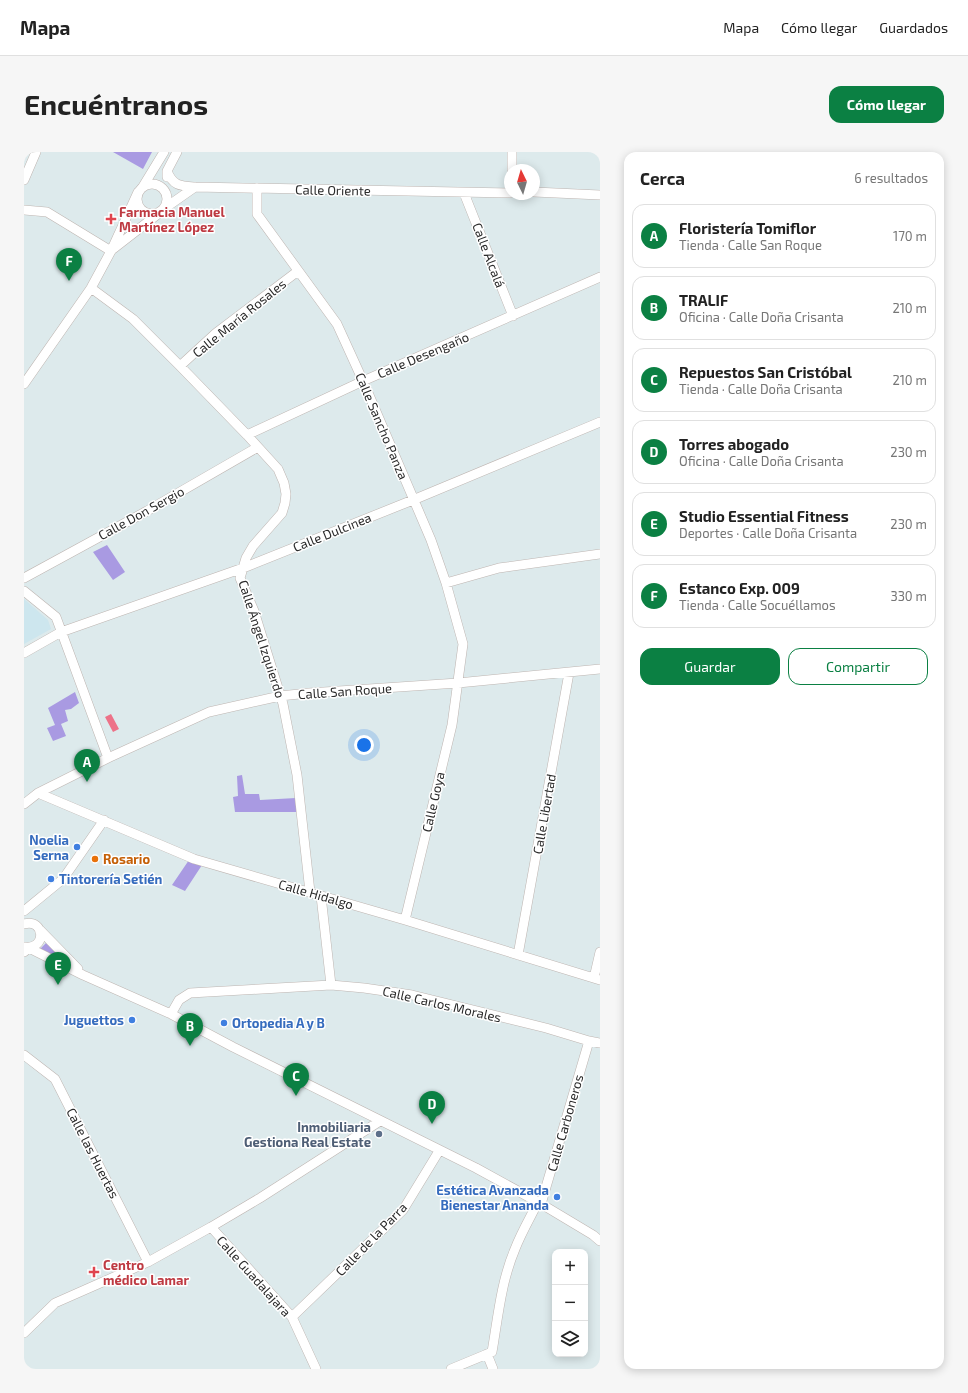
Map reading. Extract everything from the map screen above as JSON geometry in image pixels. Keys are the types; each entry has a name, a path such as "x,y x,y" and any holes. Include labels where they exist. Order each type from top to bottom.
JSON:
{"street":[{"path":"24,180 36,152"},
{"path":"24,384 90,288 111,251 140,191 164,152"},
{"path":"165,192 162,188 154,184 145,186 140,191 137,202 140,210 149,214 160,212 167,202 165,192 167,172 177,152"},
{"path":"512,152 512,164"},
{"name":"Calle Oriente","path":"167,172 170,179 175,184 195,187 504,193"},
{"path":"111,251 144,223 195,187"},
{"name":"Calle Sancho Panza","path":"257,188 257,214 337,324 431,540 446,583 463,644 458,684"},
{"path":"540,192 600,195"},
{"name":"Calle Alcalá","path":"464,193 512,316"},
{"path":"24,210 47,212 111,251"},
{"name":"Calle María Rosales","path":"180,366 216,333 298,271"},
{"name":"Calle Desengaño","path":"247,435 363,381 600,277"},
{"name":"Calle Ángel Izquierdo","path":"90,288 133,319 180,366 278,469 284,483 286,494 282,513 253,546 246,558 240,578 254,611 283,704 296,776 310,892"},
{"name":"Calle Dulcinea","path":"24,653 61,632 243,568 413,500 600,422"},
{"name":"Calle Don Sergio","path":"24,578 258,447"},
{"path":"446,583 499,568 600,554"},
{"path":"24,591 56,617 108,758"},
{"name":"Calle San Roque","path":"24,804 38,793 108,758 209,712 280,696 458,684 600,669"},
{"name":"Calle Libertad","path":"518,955 569,673"},
{"name":"Calle Goya","path":"405,920 452,725 458,684"},
{"name":"Calle Hidalgo","path":"38,793 194,858 405,920 597,979"},
{"path":"24,911 63,879 104,820"},
{"path":"321,896 331,985"},
{"path":"26,922 37,926 83,975"},
{"path":"26,949 36,945 39,942 41,934 40,930"},
{"path":"26,949 171,1014 233,1047 439,1151 476,1168 596,1233 600,1241"},
{"path":"597,979 600,952"},
{"name":"Calle Carlos Morales","path":"171,1014 180,1000 190,993 331,985 412,995 600,1043"},
{"name":"Calle Carboneros","path":"489,1353 509,1267 515,1249 540,1203 589,1041"},
{"name":"Calle las Huertas","path":"24,1055 55,1080 148,1262"},
{"path":"24,1333 55,1303 148,1262 211,1227 260,1198 380,1121"},
{"name":"Calle de la Parra","path":"292,1317 403,1210 439,1151"},
{"name":"Calle Guadalajara","path":"211,1227 292,1317 316,1369"},
{"path":"451,1369 489,1353 493,1369"}],"shaded area":[{"path":"113,152 152,152 143,169"},
{"path":"107,545 125,572 113,580 93,552"},
{"path":"24,599 48,620 51,629 24,644"},
{"path":"75,692 79,703 71,709 65,710 68,721 61,724 66,736 53,741 47,728 55,725 48,708"},
{"path":"111,714 119,729 113,732 105,717"},
{"path":"242,775 245,794 259,794 260,800 296,798 298,812 235,812 233,797 238,796 237,776"},
{"path":"189,860 202,865 185,891 172,885"},
{"path":"46,943 69,965 39,950"}],"place":[{"name":"Farmacia Manuel Martínez López","path":"111,219"},
{"name":"Estanco Exp. 009","path":"69,281"},
{"name":"Floristería Tomiflor","path":"87,782"},
{"name":"Noelia Serna","path":"77,847"},
{"name":"Rosario","path":"95,859"},
{"name":"Tintorería Setién","path":"51,879"},
{"name":"Studio Essential Fitness","path":"58,985"},
{"name":"Juguettos","path":"132,1020"},
{"name":"Ortopedia A y B","path":"224,1023"},
{"name":"TRALIF","path":"190,1046"},
{"name":"Repuestos San Cristóbal","path":"296,1096"},
{"name":"Torres abogado","path":"432,1124"},
{"name":"Inmobiliaria Gestiona Real Estate","path":"379,1134"},
{"name":"Estética Avanzada Bienestar Ananda","path":"557,1197"},
{"name":"Centro médico Lamar","path":"94,1272"}]}
